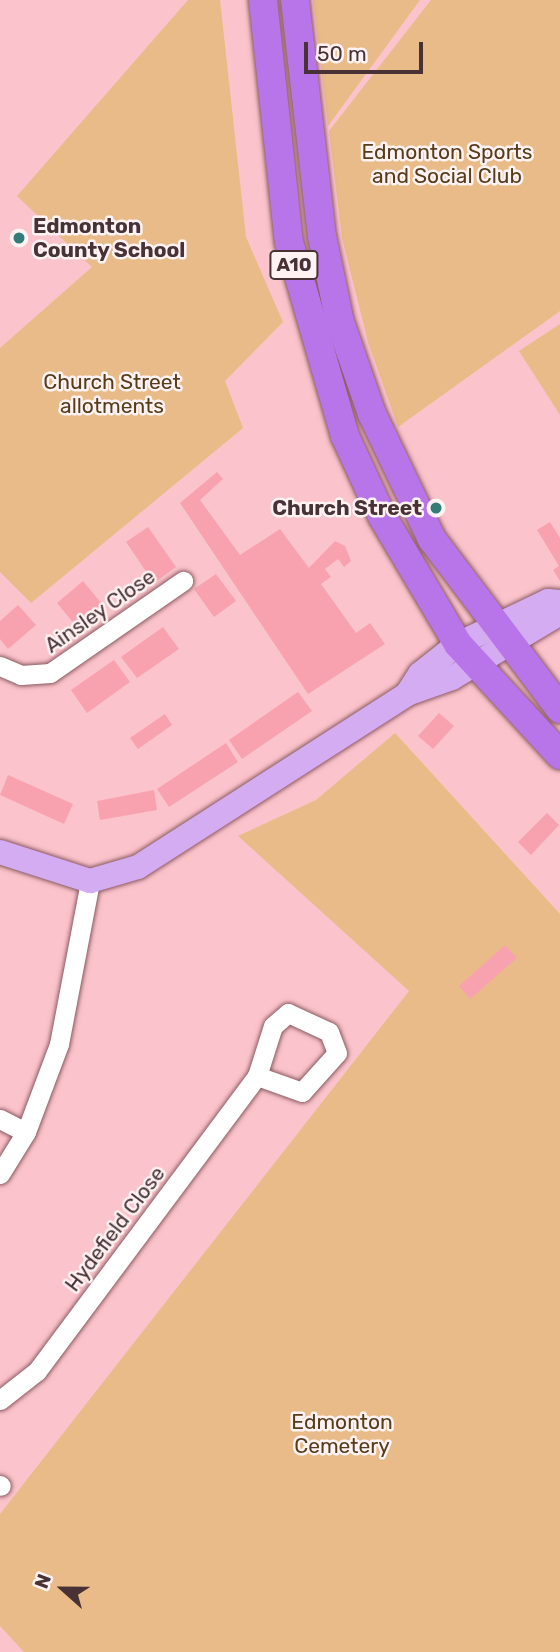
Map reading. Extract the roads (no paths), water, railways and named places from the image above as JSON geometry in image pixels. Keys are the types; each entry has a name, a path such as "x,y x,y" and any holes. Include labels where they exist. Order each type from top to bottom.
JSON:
{"highway":[{"name":"A10","path":"263,0 281,193 310,332 382,516 534,711 540,735 560,755"},
{"name":"A10","path":"295,0 314,188 340,322 372,414 484,644 560,709"}],"main road":[{"path":"0,852 90,881 162,854 408,694 421,674 484,644 560,602"},
{"path":"484,644 560,614"}],"street":[{"name":"Ainsley Close","path":"0,666 21,675 50,673 183,581"},
{"path":"0,1174 26,1132 37,1105 47,1041 64,1002 90,881"},
{"name":"Hydefield Close","path":"0,1401 37,1371 257,1076"},
{"path":"0,1119 26,1132"}],"place":[{"name":"Edmonton County School","path":"19,238"},
{"name":"Church Street","path":"436,508"}],"park label":[{"name":"Edmonton Sports and Social Club","path":"447,164"},
{"name":"Church Street allotments","path":"112,394"},
{"name":"Edmonton Cemetery","path":"342,1434"}]}
